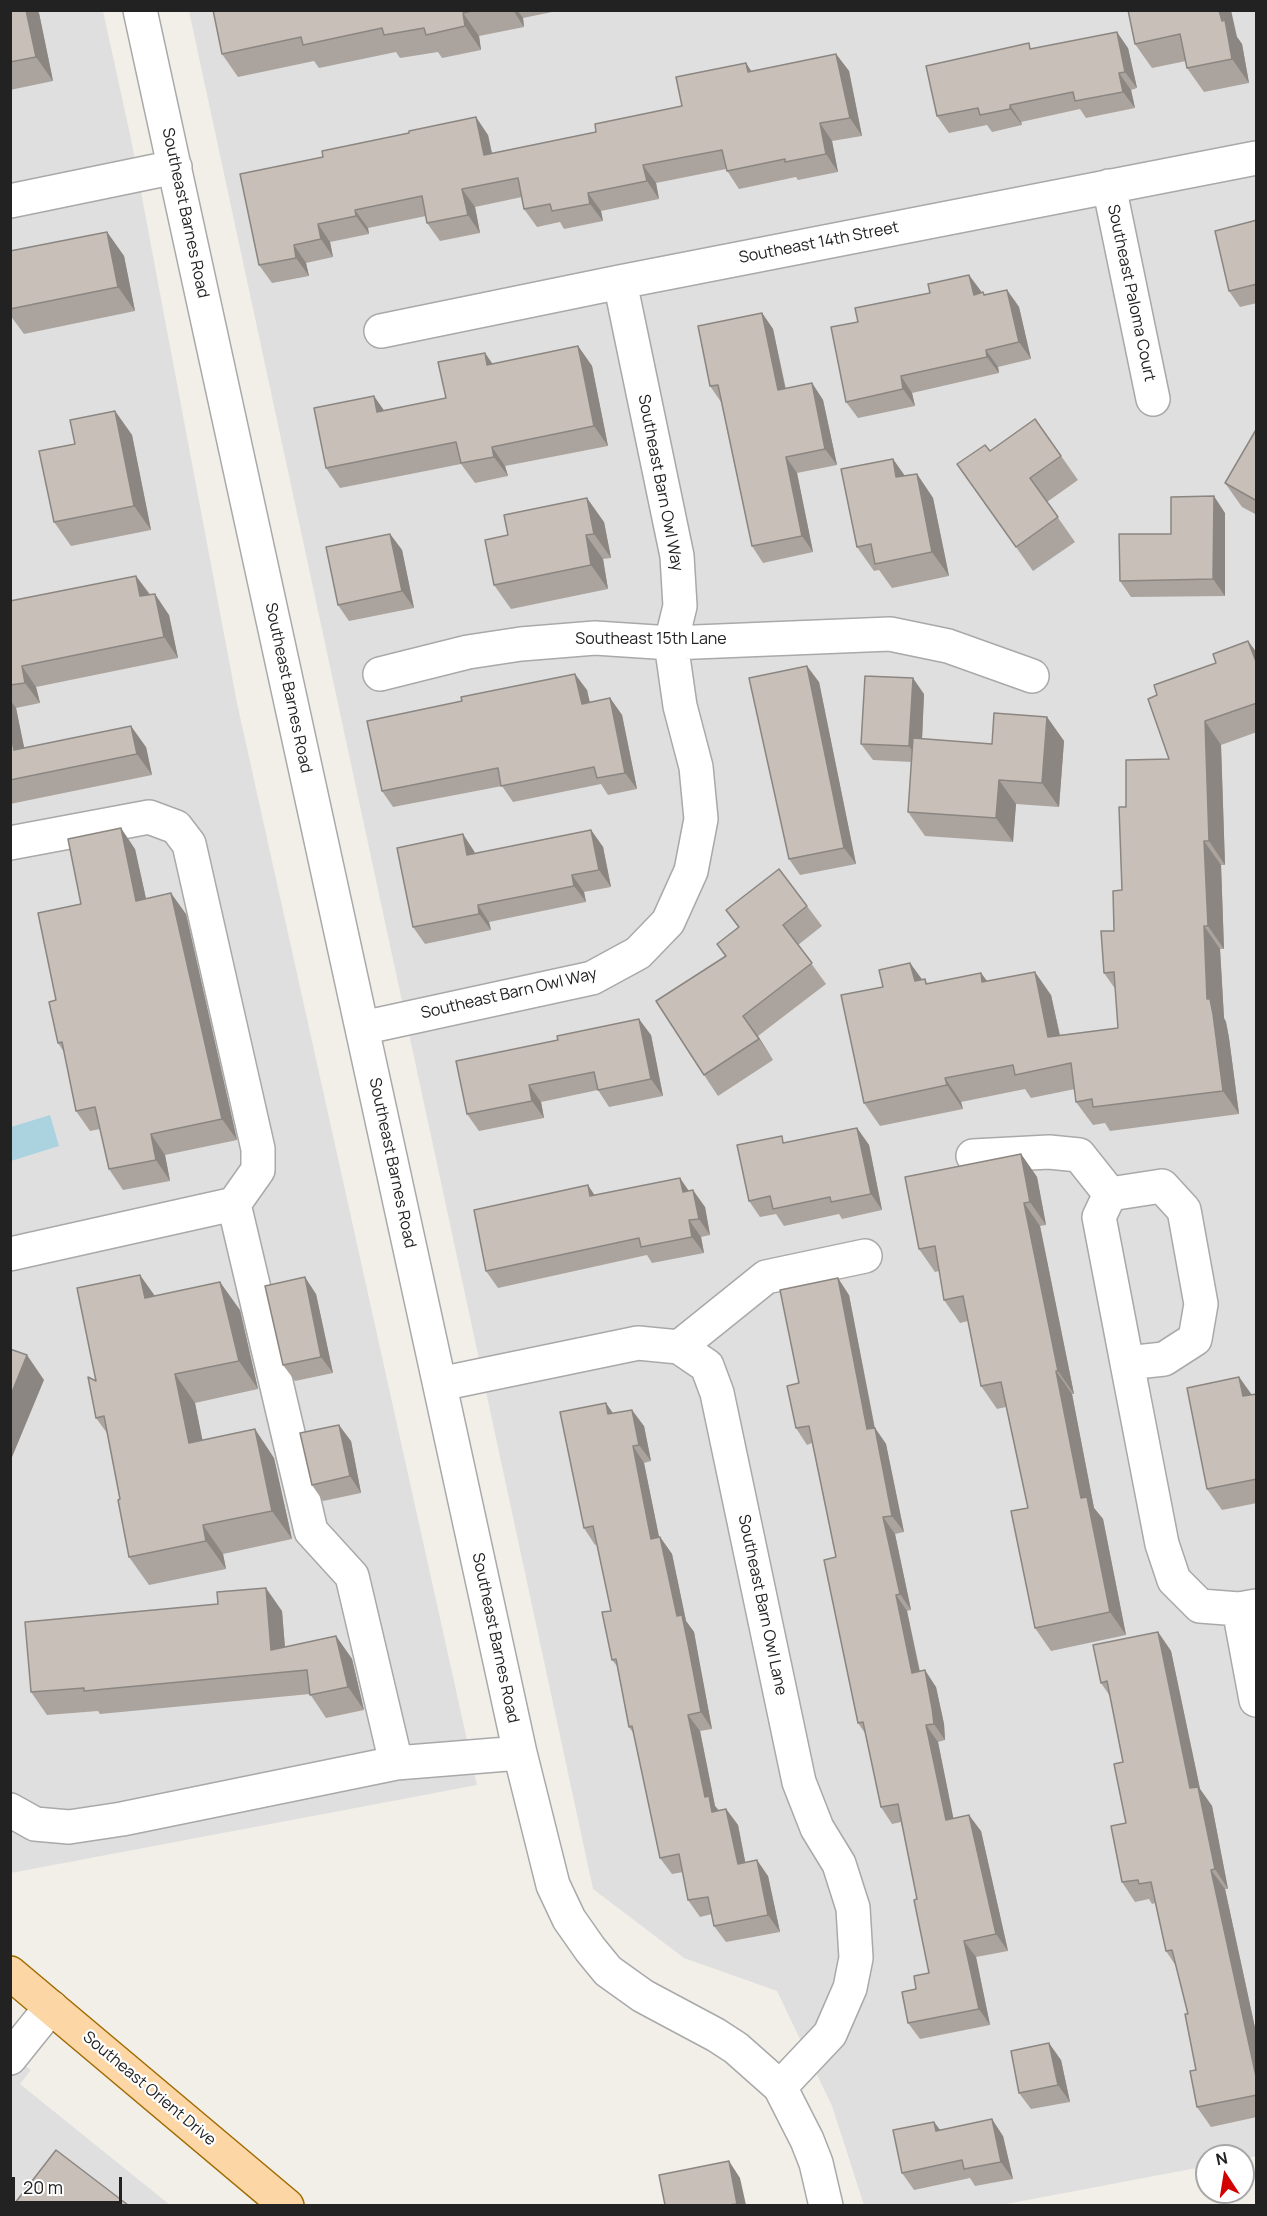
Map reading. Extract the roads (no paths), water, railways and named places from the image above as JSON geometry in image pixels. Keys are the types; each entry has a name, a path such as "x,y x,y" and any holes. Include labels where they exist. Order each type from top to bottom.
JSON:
{"main road":[{"name":"Southeast Orient Drive","path":"10,1973 287,2205"}],"street":[{"name":"Southeast Barnes Road","path":"140,10 520,1753 553,1885 569,1919 590,1950 608,1971 643,1996 736,2048 780,2087 816,2163 826,2205"},
{"name":"Southeast 14th Street","path":"381,331 1257,158"},
{"path":"10,201 175,167"},
{"name":"Southeast Paloma Court","path":"1109,186 1153,399"},
{"name":"Southeast Barn Owl Way","path":"362,1028 592,978 638,953 668,922 691,871 701,819 696,767 680,706 671,643 680,606 677,556 620,282"},
{"name":"Southeast 15th Lane","path":"380,674 468,652 521,644 595,638 671,643 890,634 948,645 1032,676"},
{"path":"10,843 149,817 176,827 189,844 258,1149 258,1170 234,1204 10,1254"},
{"path":"973,1156 1049,1152 1079,1155 1110,1194"},
{"path":"1110,1194 1162,1186 1184,1210 1201,1304 1195,1339 1164,1359 1127,1363"},
{"path":"1110,1194 1099,1217 1162,1544 1174,1580 1200,1606 1248,1608 1257,1700"},
{"path":"234,1204 311,1531 352,1576 396,1764"},
{"path":"679,1347 766,1277 865,1256"},
{"name":"Southeast Barn Owl Lane","path":"440,1384 638,1343 679,1347 707,1366 717,1393 799,1782 818,1828 840,1864 853,1908 856,1958 850,1988 830,2034 780,2087"},
{"path":"10,1810 35,1824 69,1827 122,1819 396,1764 520,1753"},
{"path":"10,2058 51,2007"}],"water":[{"path":"50,1115 59,1146 11,1161 11,1127"}]}
